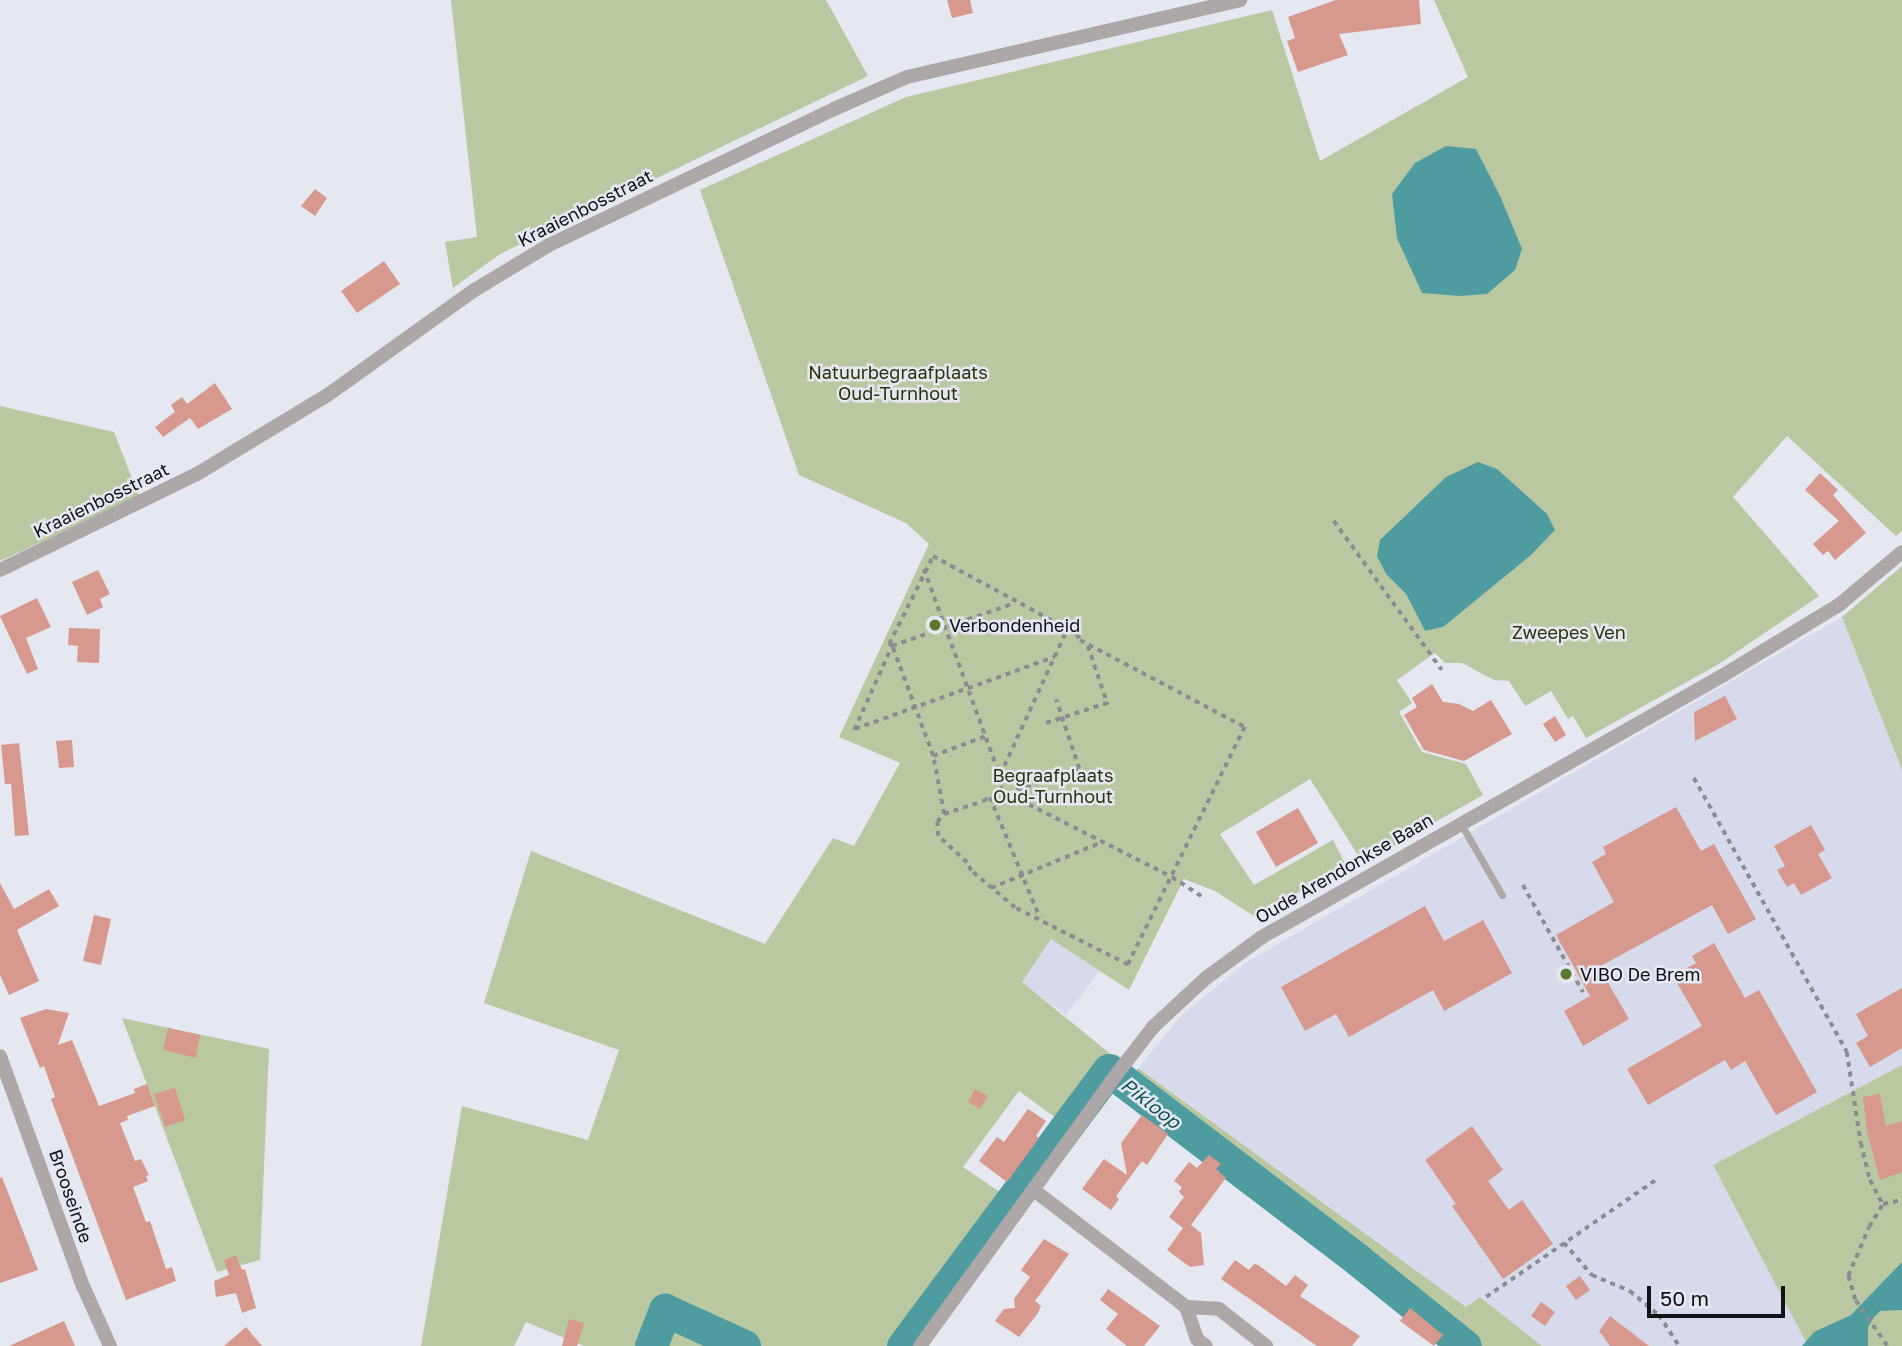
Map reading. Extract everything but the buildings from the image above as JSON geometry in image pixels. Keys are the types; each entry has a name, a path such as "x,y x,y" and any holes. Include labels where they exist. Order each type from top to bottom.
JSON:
{"street":[{"name":"Kraaienbosstraat","path":"0,570 197,474 329,394 473,291 548,245 834,109 907,77 1240,0"},
{"name":"Oude Arendonkse Baan","path":"920,1346 1153,1027 1206,978 1262,937 1722,676 1839,605 1902,552"},
{"name":"Brooseinde","path":"0,1056 83,1286 110,1346"},
{"path":"1035,1191 1186,1307 1197,1339 1206,1346"},
{"path":"1186,1307 1219,1309 1266,1346"}],"lane":[{"path":"1461,824 1502,895"}],"path":[{"path":"1334,521 1442,670"},
{"path":"944,814 933,755 892,646 889,645 924,569 933,556 1067,629 1087,644 1245,727 1128,965 1015,908 990,888 938,836 937,822 944,814 1079,769 1056,700"},
{"path":"924,569 1004,792 1172,877 1204,898"},
{"path":"1016,603 892,646 854,730 1054,657"},
{"path":"999,777 1067,629"},
{"path":"1046,723 1108,704 1087,644"},
{"path":"933,755 986,736"},
{"path":"1695,778 1847,1052 1867,1168 1883,1204"},
{"path":"990,797 1040,920"},
{"path":"990,888 1102,842"},
{"path":"1523,885 1583,992"},
{"path":"1486,1297 1657,1179"},
{"path":"1887,1346 1860,1307 1848,1276 1869,1227 1883,1204 1902,1200"},
{"path":"1564,1243 1592,1275 1630,1292 1659,1315 1679,1346"}],"shaded area":[{"name":"VIBO De Brem","path":"1842,617 1902,770 1902,1065 1713,1165 1808,1346 1542,1346 1481,1297 1466,1307 1138,1068 1182,1015 1245,963"},
{"path":"1051,939 1100,971 1066,1015 1021,982"}],"green space":[{"path":"451,0 826,0 868,76 500,254 453,288 445,242 477,237"},
{"path":"1434,0 1902,0 1902,531 1896,536 1787,436 1733,497 1819,596 1719,664 1586,738 1573,716 1568,719 1551,691 1525,706 1509,681 1494,680 1462,663 1445,663 1435,653 1397,680 1412,703 1399,712 1422,752 1466,764 1483,795 1363,863 1310,779 1220,834 1254,885 1333,840 1347,867 1254,916 1215,891 1184,879 1129,990 1051,939 1022,982 1113,1056 1064,1124 1019,1091 963,1167 1007,1197 894,1346 584,1346 526,1322 514,1346 421,1346 462,1106 588,1140 619,1050 484,1003 531,851 765,944 833,838 854,846 900,763 839,737 929,544 906,523 799,475 700,190 906,97 1272,10 1320,161 1468,77","holes":["1378,556 1530,556 1442,627 1425,631 1406,594 1386,574"]},
{"path":"0,406 114,432 139,496 0,561"},
{"path":"1902,566 1902,770 1842,617"},
{"path":"122,1018 269,1049 260,1260 217,1272"},
{"path":"1902,1065 1902,1346 1808,1346 1713,1165"},
{"path":"1138,1068 1466,1307 1480,1297 1542,1346 1462,1346 1358,1260 1126,1083"}],"water":[{"path":"1446,146 1476,149 1501,198 1522,249 1515,270 1487,294 1460,296 1422,293 1397,238 1392,194 1415,163"},
{"path":"1478,462 1497,469 1547,514 1555,530 1530,556 1443,627 1425,631 1406,594 1386,574 1377,556 1380,540 1446,477"},
{"path":"1902,1262 1902,1310 1880,1311 1874,1317 1868,1327 1868,1346 1802,1346 1814,1332 1851,1315"}],"waterway":[{"name":"Pikloop","path":"903,1346 1109,1070 1358,1260 1465,1346"},
{"name":"Pikloop","path":"651,1346 665,1310 744,1346"}],"place":[{"name":"Verbondenheid","path":"935,625"},
{"name":"VIBO De Brem","path":"1566,974"}],"park label":[{"name":"Natuurbegraafplaats Oud-Turnhout","path":"898,383"},
{"name":"Zweepes Ven","path":"1569,632"},
{"name":"Begraafplaats Oud-Turnhout","path":"1053,786"}]}
